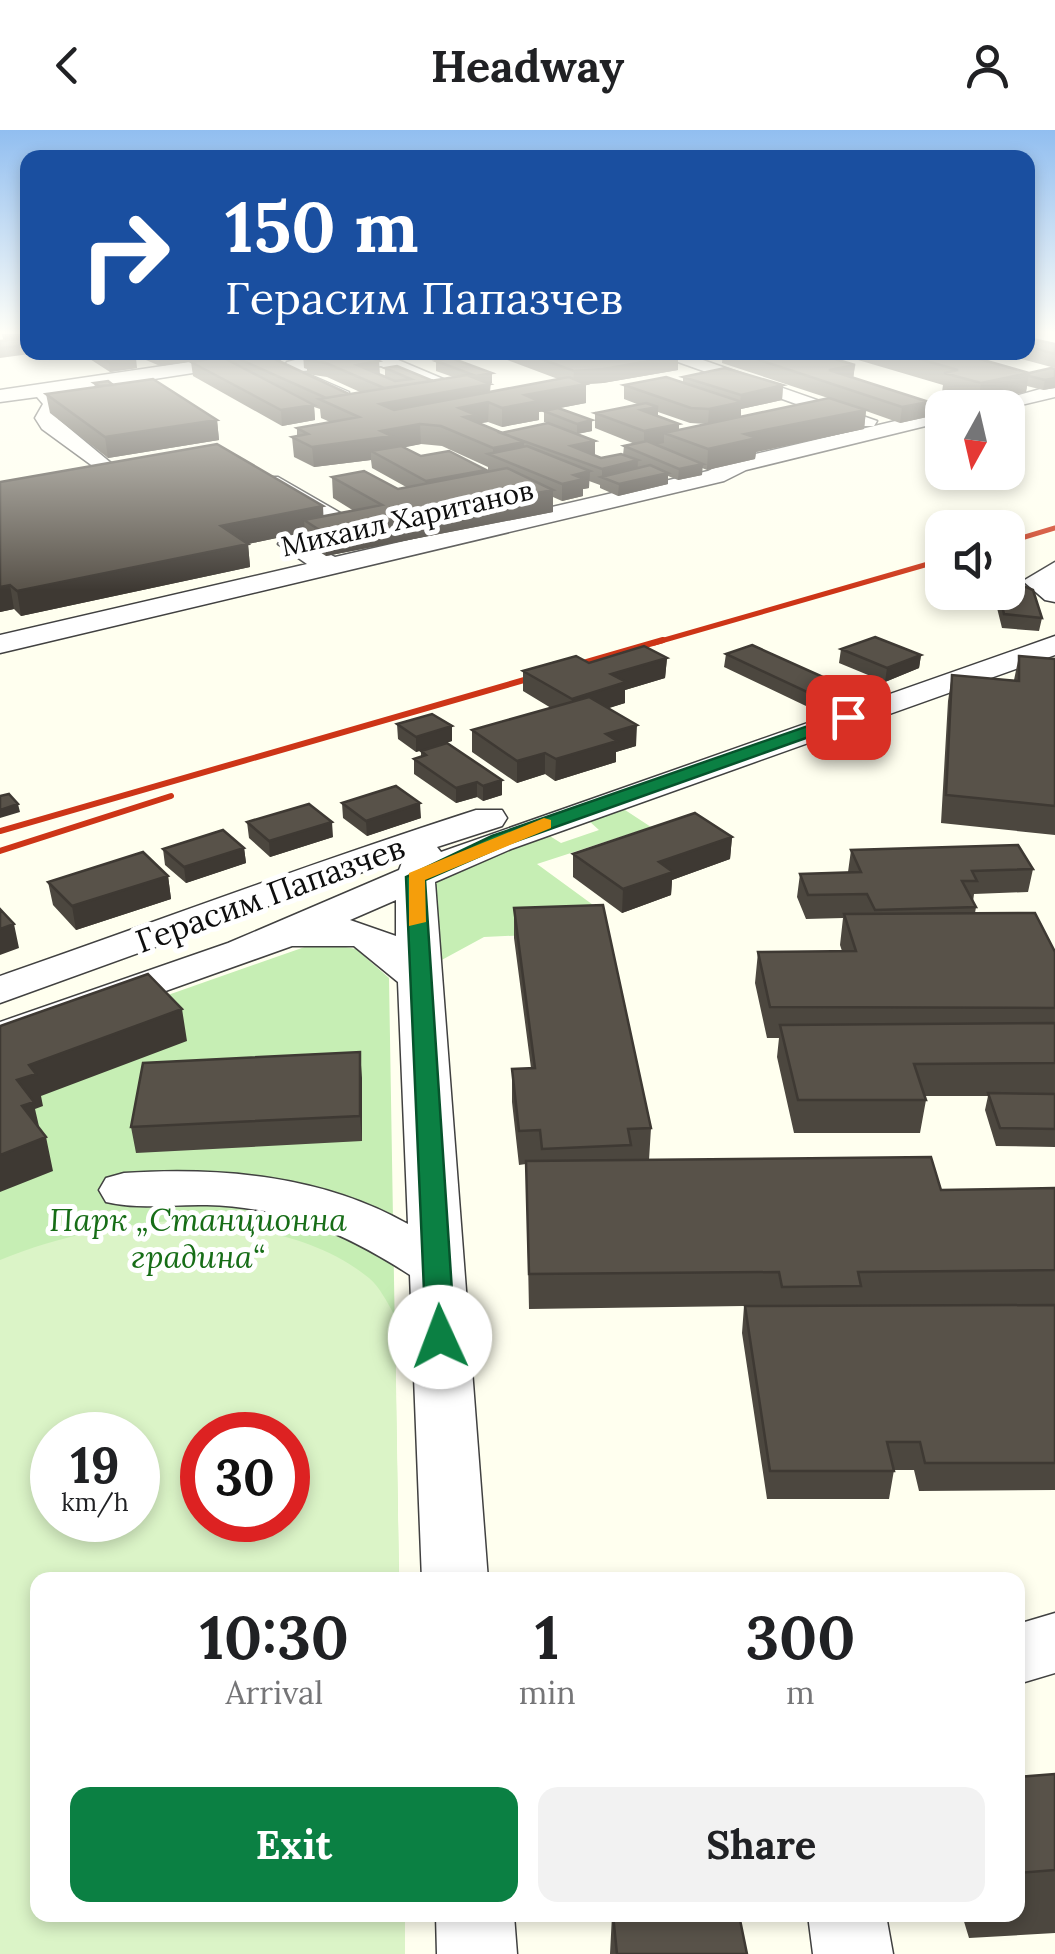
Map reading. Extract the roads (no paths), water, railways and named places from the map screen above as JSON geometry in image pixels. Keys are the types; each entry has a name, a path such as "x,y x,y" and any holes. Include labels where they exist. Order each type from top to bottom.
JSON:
{"street":[{"path":"47,419 109,476"},
{"path":"861,419 888,428"},
{"name":"Михаил Хаританов","path":"0,644 321,561 562,512 925,420"},
{"path":"250,470 347,527 290,544 321,561"},
{"path":"531,498 562,512"},
{"path":"0,622 321,561"},
{"path":"1055,570 1038,581 1055,594"},
{"name":"Герасим Папазчев","path":"0,990 205,919 320,872 445,831 661,771 1032,655 1055,634"},
{"name":"Герасим Папазчев","path":"0,1036 243,952 378,894 415,894 498,840 661,771"},
{"path":"445,831 425,854 415,894 455,1572"},
{"path":"205,919 321,896 378,894"},
{"path":"243,952 329,929 370,936 393,950 419,980"},
{"path":"124,1190 175,1185 274,1195 362,1222 438,1267"},
{"path":"1025,1652 1055,1643"},
{"path":"475,1922 477,1954"},
{"path":"848,1922 853,1954"}],"railway":[{"path":"1025,537 1055,528"},
{"path":"654,643 925,565"},
{"path":"0,831 663,640"},
{"path":"0,851 171,796"}],"park label":[{"name":"Парк „Станционна градина“","path":"198,1238"}]}
